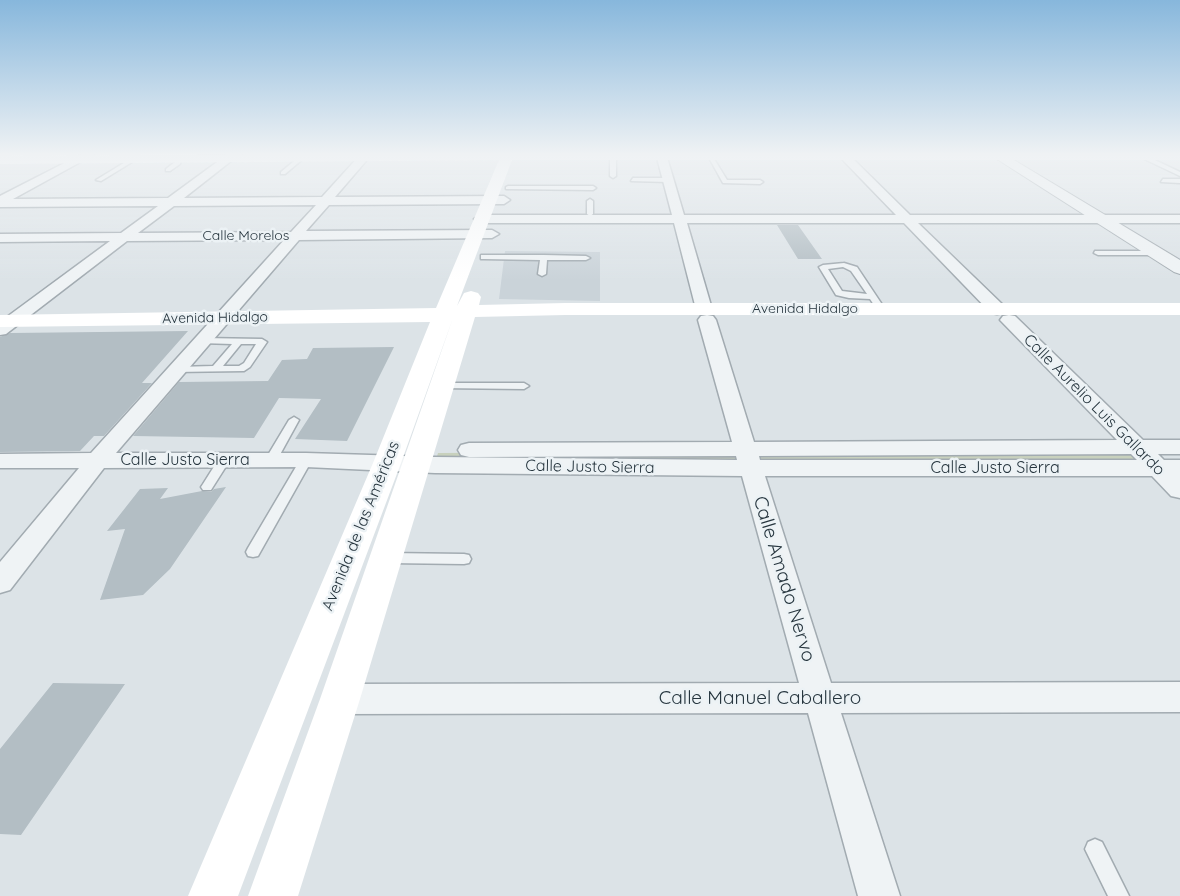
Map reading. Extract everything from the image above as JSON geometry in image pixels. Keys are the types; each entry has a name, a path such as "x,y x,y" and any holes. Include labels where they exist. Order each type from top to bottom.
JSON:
{"main road":[{"name":"Avenida de las Américas","path":"214,896 404,457 442,386 450,316 477,280 484,257 492,215 488,200 490,196"},
{"name":"Avenida de las Américas","path":"273,896 386,558 404,457 450,316 499,196"},
{"name":"Avenida Hidalgo","path":"705,314 877,303 1003,315 1180,309"},
{"name":"Avenida Hidalgo","path":"4,324 223,318 705,314 1003,315 1180,320"}],"street":[{"path":"0,202 12,196"},
{"path":"4,324 180,196"},
{"path":"0,582 98,460 330,196"},
{"name":"Calle Amado Nervo","path":"672,196 705,314 879,896"},
{"name":"Calle Aurelio Luis Gallardo","path":"883,196 1136,447 1169,468 1180,490"},
{"path":"1073,196 1105,215 1180,254"},
{"path":"0,202 488,200"},
{"path":"492,215 590,208 678,216"},
{"path":"492,215 903,216 1105,215 1180,212"},
{"name":"Calle Morelos","path":"0,238 294,236 492,215"},
{"path":"1105,215 1180,218"},
{"path":"1105,215 1156,253 1180,268"},
{"name":"Calle Justo Sierra","path":"748,458 1180,447"},
{"name":"Calle Justo Sierra","path":"0,461 306,460 404,457 748,458 1169,468"},
{"name":"Calle Manuel Caballero","path":"340,699 1180,697"}],"lane":[{"path":"492,215 564,196"},
{"path":"1098,253 1156,253"},
{"path":"484,257 586,258"},
{"path":"542,274 544,258"},
{"path":"830,265 850,266 877,303 839,293 823,268 830,265"},
{"path":"178,370 216,370 245,367 262,344 260,341 203,341"},
{"path":"216,370 238,341"},
{"path":"442,386 524,386"},
{"path":"271,460 294,420"},
{"path":"207,487 224,460"},
{"path":"253,552 306,460"},
{"path":"386,558 464,559"},
{"path":"1095,849 1119,896"}],"shaded area":[{"path":"505,251 600,252 600,301 499,299"}],"green space":[{"path":"737,451 740,463 435,463 438,453"},
{"path":"1132,451 1147,466 762,465 758,452"}],"building":[{"path":"777,225 798,225 822,259 798,259"},
{"path":"188,331 142,383 152,383 104,436 94,436 80,451 0,452 0,337 10,333"},
{"path":"394,347 347,441 295,439 321,399 279,398 254,438 133,436 179,382 268,381 282,360 307,359 313,348"},
{"path":"226,487 170,569 143,595 100,600 125,529 107,531 140,489 168,488 160,499 202,491 211,492 214,489"},
{"path":"53,683 125,684 21,835 0,834 0,749"}]}
